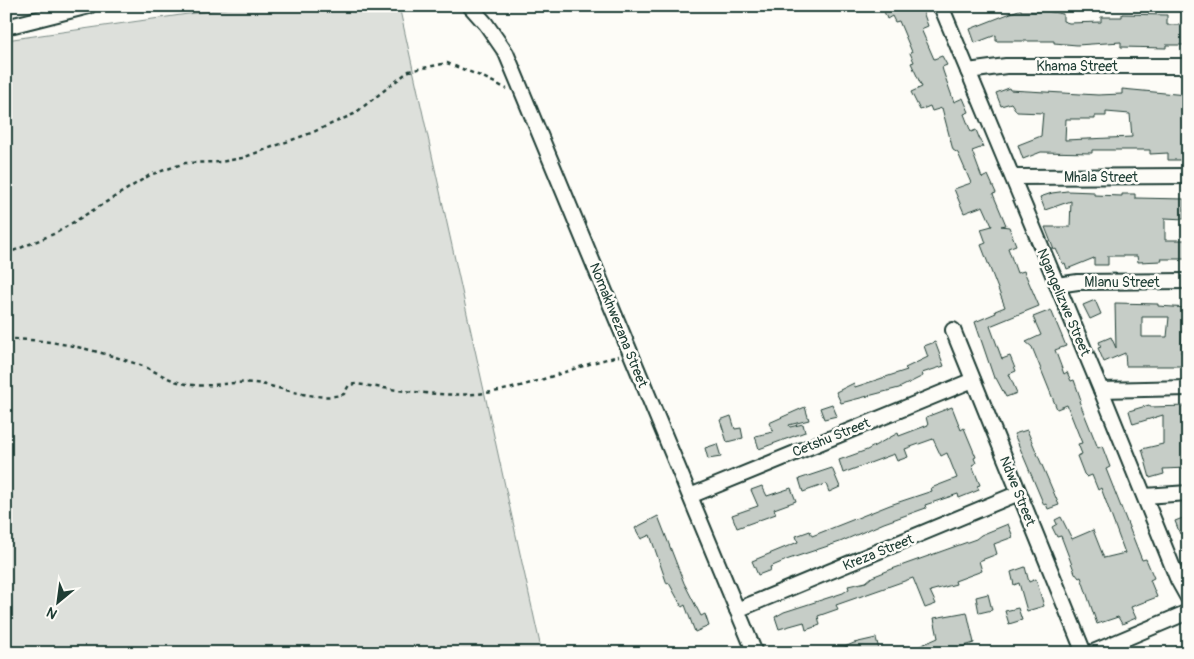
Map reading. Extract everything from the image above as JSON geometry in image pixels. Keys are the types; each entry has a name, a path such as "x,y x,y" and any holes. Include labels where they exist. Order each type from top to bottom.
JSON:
{"street":[{"path":"6,27 90,6"},
{"name":"Nomakhwezana Street","path":"470,6 486,24 506,53 755,653"},
{"name":"Ngangelizwe Street","path":"941,6 1145,496 1178,580 1188,598"},
{"name":"Khama Street","path":"968,71 1006,66 1188,66"},
{"name":"Mhala Street","path":"1013,177 1188,176"},
{"name":"Mlanu Street","path":"1057,285 1078,282 1188,281"},
{"name":"Ndwe Street","path":"953,330 1084,653"},
{"name":"Cetshu Street","path":"690,496 973,380"},
{"path":"1101,390 1188,388"},
{"name":"Kreza Street","path":"737,610 1019,493"},
{"path":"1145,496 1188,493"},
{"path":"1090,653 1188,612"}],"path":[{"path":"6,254 56,233 150,175 185,163 220,162 242,158 311,133 354,114 409,71 447,63 483,77 526,99"},
{"path":"6,339 90,348 143,366 183,383 206,387 229,382 259,384 298,393 336,397 344,394 349,385 356,384 453,395 487,392 547,379 631,354"}],"shaded area":[{"path":"244,6 399,6 542,653 6,653 6,40"}],"building":[{"path":"882,6 921,6 928,26 921,29 934,59 942,56 947,65 942,67 954,102 963,98 969,112 964,114 971,132 976,130 983,147 972,151 982,178 988,175 996,193 993,194 1006,225 1001,226 1009,227 1016,245 1008,248 1017,273 1024,271 1039,306 990,326 1002,359 1010,356 1016,371 1009,374 1017,393 1006,397 996,378 994,378 975,322 1005,307 981,245 986,243 981,229 992,226 983,206 964,213 954,189 971,183 958,153 953,150 942,108 932,111 930,106 920,110 911,92 922,87 911,63 914,62 910,53 912,52 899,21 895,22 892,16 887,19"},
{"path":"1021,9 1021,11 1046,11 1063,14 1063,21 1069,23 1101,22 1101,17 1122,17 1122,14 1167,15 1167,25 1188,25 1188,45 1166,45 1166,48 1121,47 1121,42 1077,45 1054,43 1054,41 996,41 996,35 975,43 970,29"},
{"path":"1009,88 1010,90 1098,95 1122,94 1122,89 1186,95 1188,160 1168,160 1168,153 1150,154 1150,150 1092,150 1092,153 1041,152 1023,159 1018,145 1041,136 1043,113 1017,112 1011,103 1001,106 996,93","holes":["1106,112 1130,114 1132,137 1065,140 1066,119 1095,119 1095,116 1106,116"]},
{"path":"1067,191 1094,192 1094,195 1122,196 1122,194 1135,194 1135,198 1184,199 1184,219 1165,218 1165,240 1188,240 1188,259 1161,259 1162,261 1138,262 1137,256 1108,256 1108,265 1094,265 1094,258 1067,269 1056,249 1054,250 1045,227 1070,227 1071,201 1045,210 1040,197"},
{"path":"1095,300 1101,314 1090,319 1083,305"},
{"path":"1115,303 1158,304 1158,306 1188,308 1188,317 1184,317 1187,319 1186,331 1182,331 1181,353 1188,353 1188,366 1126,366 1125,353 1104,362 1098,348 1101,347 1099,342 1111,337 1116,348","holes":["1142,317 1169,317 1167,337 1142,337"]},
{"path":"1051,310 1066,346 1055,350 1064,374 1067,372 1071,381 1074,380 1081,400 1079,401 1098,448 1102,446 1110,467 1106,469 1142,560 1146,559 1154,578 1150,580 1157,597 1131,607 1136,618 1122,624 1118,617 1097,624 1081,577 1079,578 1075,573 1061,536 1057,537 1052,527 1057,524 1055,520 1061,517 1072,539 1093,530 1104,558 1125,553 1101,488 1098,490 1092,475 1087,477 1084,474 1077,456 1082,454 1078,444 1082,443 1067,405 1057,409 1032,347 1026,342 1041,335 1033,317"},
{"path":"935,342 944,366 922,373 923,376 899,388 841,403 836,392 854,383 855,387 907,370 905,368 928,357 924,346"},
{"path":"832,404 837,416 824,419 820,408"},
{"path":"1149,405 1150,407 1187,406 1187,468 1163,469 1164,474 1150,478 1142,449 1163,444 1163,415 1133,424 1129,411"},
{"path":"805,407 809,420 789,425 790,427 803,424 805,432 759,449 755,436 773,432 769,423"},
{"path":"952,407 961,430 964,428 976,457 974,458 976,463 972,465 980,485 977,486 979,490 959,498 958,494 925,505 926,508 840,542 789,559 770,567 771,570 758,575 752,561 798,542 796,536 810,531 812,536 890,505 932,491 931,488 957,478 947,453 941,456 933,439 905,449 908,457 897,461 894,454 843,473 839,460 867,450 898,433 899,436 928,425 926,417"},
{"path":"731,416 735,429 741,428 743,438 727,442 720,420"},
{"path":"1027,430 1059,505 1048,509 1046,504 1044,505 1014,434"},
{"path":"717,444 721,457 708,459 705,448"},
{"path":"832,468 840,487 829,492 826,484 803,492 799,479"},
{"path":"762,486 767,496 791,488 796,501 774,509 776,514 737,528 732,515 758,506 751,490"},
{"path":"658,516 684,583 701,616 705,614 709,626 695,632 685,605 682,607 669,583 667,584 650,535 641,539 635,528"},
{"path":"1188,516 1188,530 1180,534 1175,521"},
{"path":"1008,524 1013,537 994,544 997,554 979,561 982,571 955,581 956,584 930,591 936,604 925,608 913,578 836,605 838,609 818,616 820,625 806,630 804,622 779,629 775,617 784,612 843,593 849,589 848,586 866,582 872,577 976,539"},
{"path":"1025,567 1029,582 1036,579 1044,606 1027,611 1019,583 1014,585 1011,572"},
{"path":"988,594 992,610 979,613 976,597"},
{"path":"1018,608 1022,620 1009,624 1005,611"},
{"path":"967,612 974,643 942,653 904,653 938,638 934,618"},
{"path":"876,638 880,653 831,653 854,643"}]}
